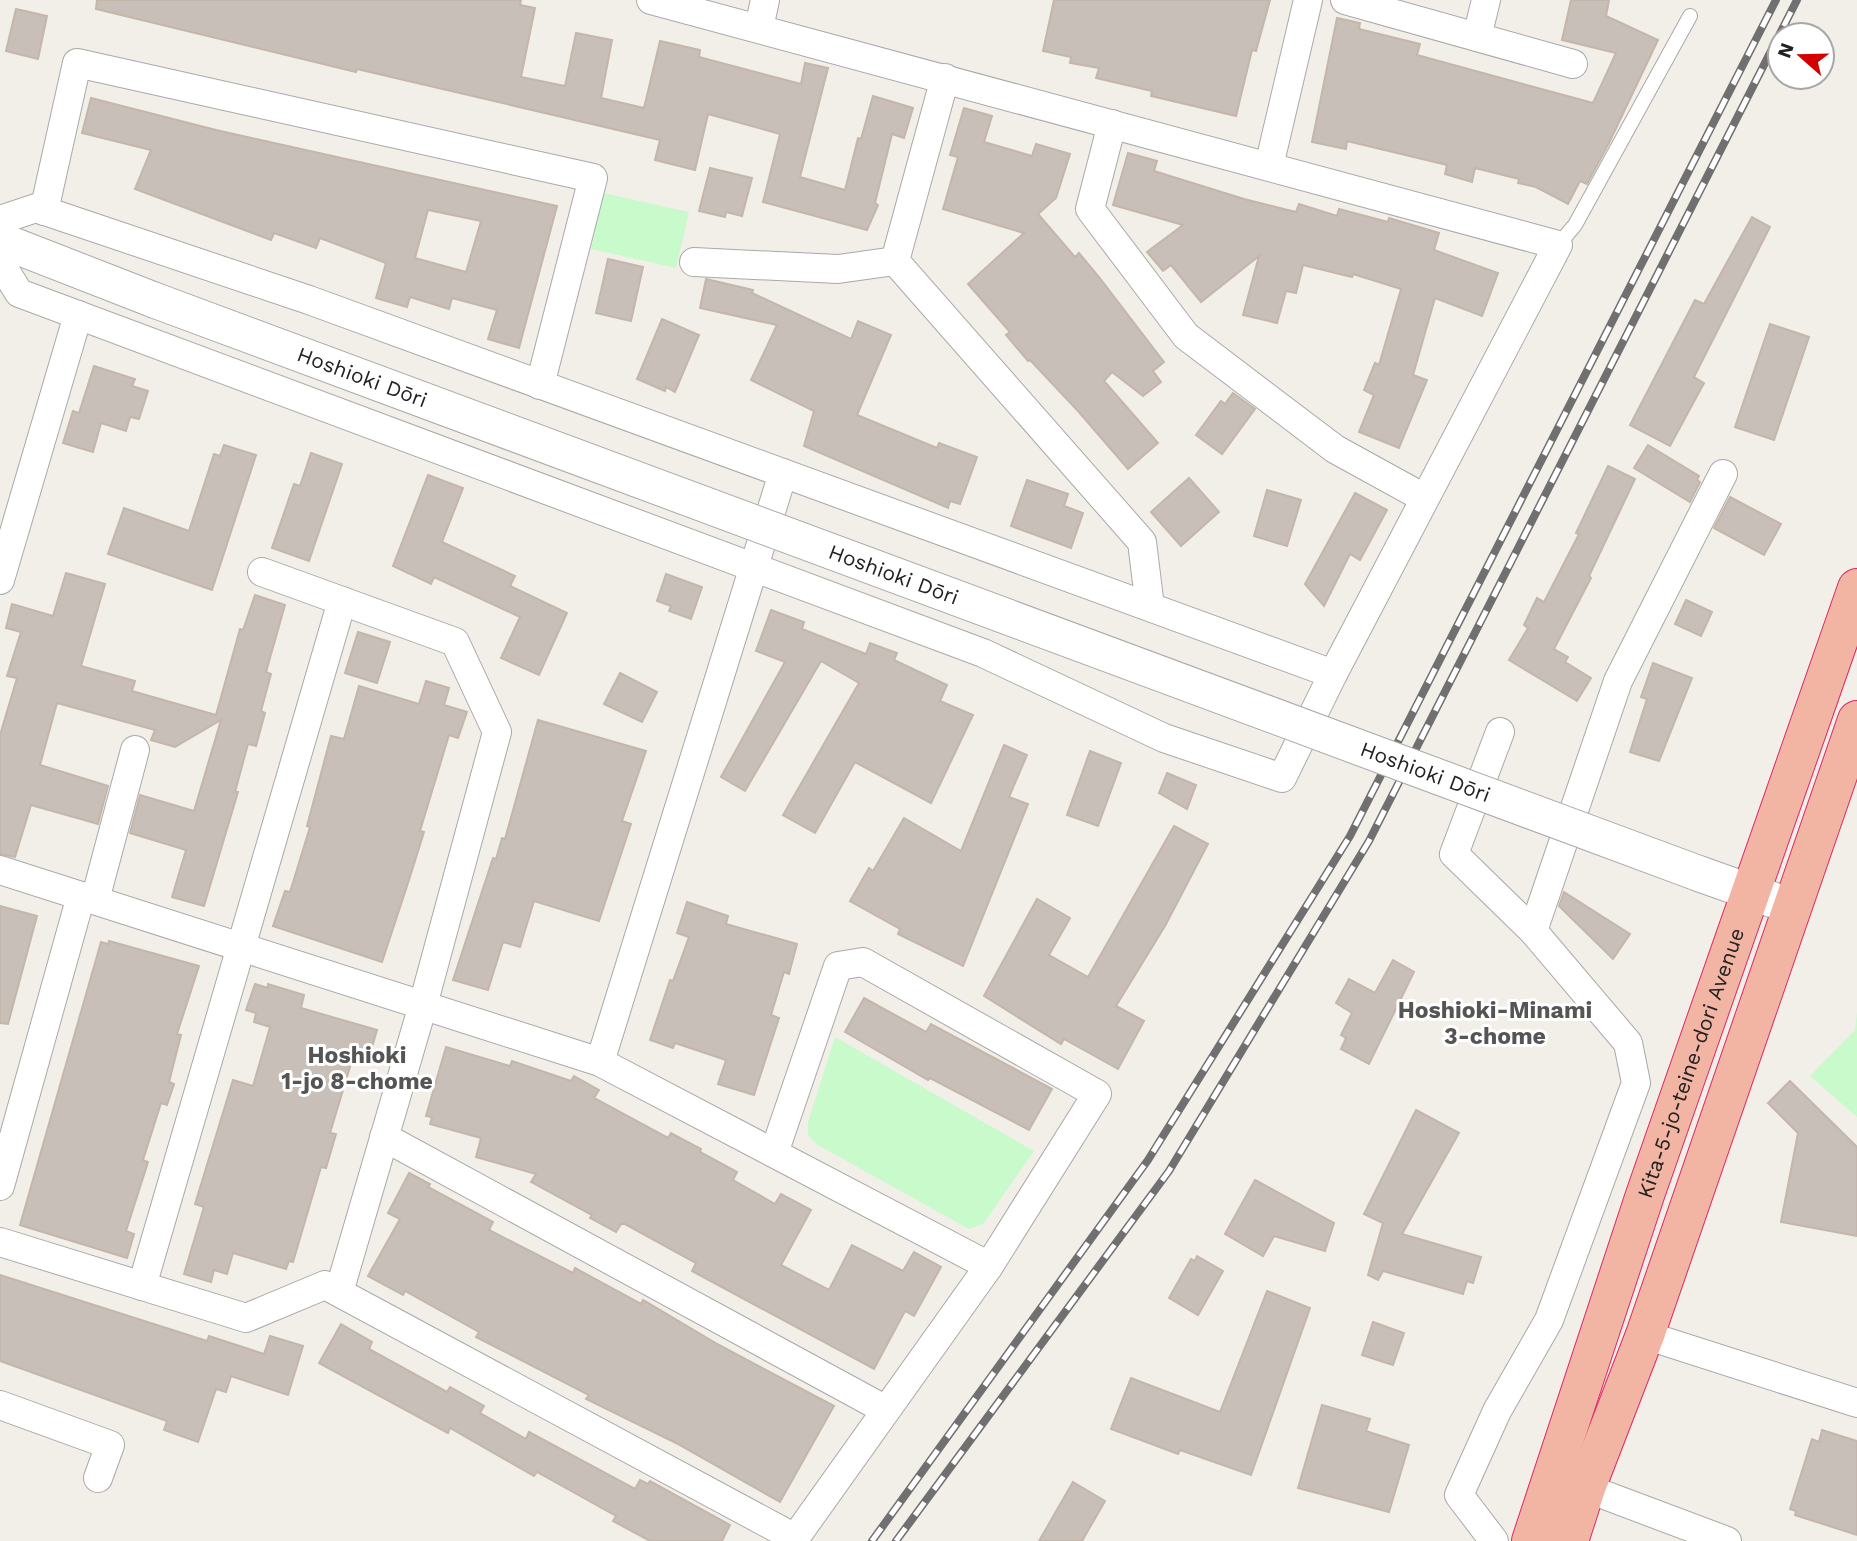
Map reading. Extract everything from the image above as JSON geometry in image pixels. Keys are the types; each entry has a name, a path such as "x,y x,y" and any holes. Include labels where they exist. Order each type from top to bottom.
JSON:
{"highway":[{"name":"Kita-5-jo-teine-dori Avenue","path":"1531,1541 1749,892 1857,588"},
{"name":"Kita-5-jo-teine-dori Avenue","path":"1569,1541 1586,1488 1645,1335 1790,906 1857,720"}],"street":[{"path":"0,262 19,293 983,653 1164,738 1282,778 1424,498 1558,245 651,0"},
{"path":"759,27 765,0"},
{"path":"1269,166 1308,0"},
{"path":"1345,0 1573,64"},
{"path":"1477,37 1486,0"},
{"path":"44,211 77,63 593,178 540,385"},
{"path":"895,261 945,78"},
{"path":"1112,124 1090,209 1186,336 1335,449 1424,498"},
{"path":"0,220 36,208 309,300 1333,674"},
{"name":"Hoshioki Dōri","path":"0,240 154,300 1790,906"},
{"path":"694,262 838,269 895,261"},
{"path":"895,261 1142,542 1150,607"},
{"path":"0,580 78,315"},
{"path":"600,1062 783,474"},
{"path":"1533,931 1618,681 1723,474"},
{"path":"262,572 455,642 496,732 423,1005 339,1292"},
{"path":"142,1286 342,601"},
{"path":"1481,1536 1459,1495 1497,1411 1549,1320 1636,1083 1629,1043 1533,931 1454,854 1500,732"},
{"path":"0,1186 135,750"},
{"path":"0,870 600,1062 989,1266"},
{"path":"0,1242 246,1318 325,1285 794,1540 989,1266 1097,1094 863,962 838,966 774,1153"},
{"path":"384,1137 886,1410"},
{"path":"1645,1335 1857,1403"},
{"path":"0,1405 110,1445 98,1478"},
{"path":"1586,1488 1727,1541"}],"lane":[{"path":"1558,245 1575,226 1690,16"}],"green space":[{"path":"603,193 689,212 676,268 591,249"},
{"path":"1857,1012 1857,1117 1810,1076 1855,1030"},
{"path":"835,1037 1034,1151 983,1224 969,1229 816,1144 808,1135 808,1122"}],"building":[{"path":"97,0 521,0 520,5 535,8 521,77 565,86 576,33 612,40 601,98 644,108 660,41 700,50 699,57 801,84 805,63 828,68 800,177 845,190 858,138 861,139 873,96 913,108 904,138 892,134 875,203 878,205 867,230 763,202 780,134 708,114 695,170 655,160 660,140 357,69 356,72 96,9"},
{"path":"1054,0 1270,0 1256,51 1252,50 1236,116 1151,96 1152,91 1096,78 1099,68 1070,63 1071,57 1043,51"},
{"path":"1571,0 1609,0 1606,16 1658,40 1587,184 1580,181 1568,204 1536,187 1518,183 1519,179 1475,168 1472,182 1445,174 1447,165 1347,141 1346,149 1312,142 1337,18 1360,23 1359,29 1420,44 1417,55 1593,103 1616,53 1562,40"},
{"path":"16,9 47,16 38,59 6,51"},
{"path":"91,98 216,130 557,206 519,348 488,339 497,310 452,298 449,309 410,297 407,307 376,298 386,263 320,238 316,248 274,233 271,240 135,189 151,150 82,133","holes":["428,210 481,221 466,272 415,258"]},
{"path":"964,108 992,116 984,142 1032,156 1036,144 1070,154 1056,198 1038,214 1075,257 1079,253 1164,362 1153,371 1161,382 1143,396 1112,372 1104,381 1158,443 1128,469 1078,411 1030,360 1028,361 1006,335 1010,332 968,284 1024,233 943,209 958,157 950,155"},
{"path":"1128,153 1157,161 1154,171 1244,199 1296,212 1299,204 1337,216 1339,209 1388,222 1389,218 1439,233 1434,250 1498,273 1482,316 1435,298 1413,375 1427,380 1399,448 1359,432 1374,395 1364,390 1375,363 1379,365 1401,289 1353,274 1352,277 1303,265 1296,293 1286,291 1277,323 1243,315 1259,256 1201,302 1171,265 1163,271 1147,252 1183,225 1113,205"},
{"path":"710,168 752,178 742,216 726,212 725,217 699,211"},
{"path":"1752,217 1770,227 1694,377 1704,383 1670,446 1630,425 1695,300 1704,304"},
{"path":"608,259 643,267 631,321 596,313"},
{"path":"706,279 753,290 752,293 851,339 858,321 891,335 857,415 937,448 939,443 977,457 960,504 950,501 948,508 804,446 814,411 751,380 777,325 700,308"},
{"path":"662,319 699,335 675,392 666,387 665,391 637,379"},
{"path":"1770,324 1809,337 1774,440 1735,427"},
{"path":"94,366 135,379 132,386 148,391 139,419 130,417 126,431 101,423 93,452 63,443 73,411 79,413"},
{"path":"1233,393 1255,409 1222,454 1196,435 1221,401 1225,404"},
{"path":"224,445 256,455 212,590 108,554 124,508 189,531 214,454 220,456"},
{"path":"1648,445 1699,476 1697,480 1700,482 1690,502 1634,468"},
{"path":"311,453 342,464 309,561 272,548 294,484 300,486"},
{"path":"1608,466 1635,479 1589,576 1591,578 1554,649 1568,657 1565,662 1591,678 1577,701 1509,660 1528,628 1524,625 1537,598 1544,602 1579,534 1576,533"},
{"path":"428,475 463,488 442,542 515,576 510,586 567,613 539,675 501,658 520,617 434,577 431,584 393,566"},
{"path":"1189,478 1219,512 1181,546 1151,512"},
{"path":"1027,480 1068,494 1064,506 1083,513 1071,548 1011,526"},
{"path":"1267,490 1301,500 1287,546 1254,536"},
{"path":"1355,493 1387,510 1360,560 1350,554 1324,606 1305,584"},
{"path":"1730,497 1781,524 1764,555 1714,528"},
{"path":"66,573 105,584 81,666 135,681 132,691 216,715 240,629 243,630 255,595 285,605 266,672 271,674 261,711 265,713 256,746 248,744 235,792 238,792 204,906 172,897 186,850 130,833 140,795 194,811 221,720 175,747 151,740 155,730 57,703 40,765 108,786 98,824 31,805 15,857 0,854 0,735 17,678 7,676 21,632 6,628 12,604 53,616"},
{"path":"666,574 702,587 691,619 669,611 671,606 657,601"},
{"path":"1686,600 1712,612 1701,636 1675,624"},
{"path":"771,610 804,622 802,629 866,654 870,643 897,653 894,660 947,685 940,701 973,715 931,803 855,762 815,833 783,815 859,683 821,661 745,791 721,777 785,662 756,651"},
{"path":"358,632 390,642 377,683 345,673"},
{"path":"1653,663 1692,678 1659,761 1630,752 1647,699 1641,697"},
{"path":"620,673 657,692 642,722 604,704"},
{"path":"426,681 449,688 444,705 467,712 458,738 449,735 420,831 424,832 382,962 273,926 285,891 290,892 310,827 307,826 331,736 344,739 359,686 419,704"},
{"path":"538,720 646,751 622,821 631,824 599,921 534,901 520,947 503,942 488,990 453,980 493,858 496,859 502,838 505,839"},
{"path":"1004,745 1027,755 1009,797 1028,804 963,966 898,934 900,929 850,901 869,868 873,871 904,818 961,851"},
{"path":"1090,751 1121,763 1098,826 1067,815"},
{"path":"1167,773 1196,785 1187,809 1159,793"},
{"path":"1174,826 1208,844 1165,926 1116,1006 1144,1021 1118,1069 1064,1039 1061,1044 984,996 1037,899 1070,918 1049,955 1088,977"},
{"path":"1564,892 1630,934 1613,959 1559,906"},
{"path":"687,902 728,916 726,924 797,944 789,974 784,972 771,1015 779,1018 754,1095 718,1084 726,1060 675,1043 673,1048 650,1040 670,980 673,981 689,937 677,933"},
{"path":"0,906 37,916 8,1024 0,1023"},
{"path":"109,941 199,966 177,1034 181,1035 169,1082 174,1084 167,1105 161,1103 143,1160 148,1162 126,1231 134,1234 127,1258 20,1225 101,942 108,944"},
{"path":"1393,960 1414,972 1369,1064 1341,1049 1346,1038 1341,1035 1352,1013 1336,1003 1349,979 1375,993"},
{"path":"255,984 268,988 268,984 304,995 301,1008 377,1030 368,1061 353,1057 330,1133 336,1134 326,1168 321,1167 293,1262 289,1261 286,1269 233,1253 227,1274 214,1270 211,1282 184,1274 204,1207 195,1204 233,1080 253,1086 270,1027 254,1022 256,1013 246,1010"},
{"path":"864,998 926,1032 931,1024 1052,1089 1029,1130 930,1078 928,1080 845,1032"},
{"path":"446,1047 510,1066 512,1061 571,1081 574,1076 599,1090 594,1098 668,1138 671,1133 701,1149 700,1152 737,1172 733,1180 775,1204 781,1194 811,1210 781,1265 829,1290 852,1245 903,1271 914,1252 941,1267 914,1316 905,1311 874,1369 692,1271 696,1263 625,1224 621,1224 616,1232 590,1218 592,1215 531,1182 536,1174 476,1157 481,1138 430,1124 432,1117 426,1116"},
{"path":"1790,1081 1857,1147 1857,1236 1781,1222 1798,1133 1768,1103"},
{"path":"1416,1110 1459,1133 1402,1234 1481,1257 1473,1283 1467,1281 1463,1294 1383,1271 1378,1280 1368,1275 1383,1223 1364,1214"},
{"path":"409,1173 430,1184 428,1187 493,1222 489,1230 573,1273 575,1268 641,1304 643,1300 719,1345 834,1406 780,1502 676,1443 586,1399 589,1395 476,1337 479,1332 405,1291 403,1295 368,1276 400,1219 388,1213"},
{"path":"1255,1180 1334,1223 1325,1251 1274,1236 1263,1256 1225,1234"},
{"path":"1197,1256 1223,1271 1198,1315 1169,1298 1191,1259 1195,1261"},
{"path":"0,1275 207,1341 209,1336 264,1354 270,1336 303,1346 288,1395 231,1376 226,1392 216,1389 198,1442 164,1430 167,1421 0,1361"},
{"path":"1267,1291 1310,1308 1251,1475 1180,1450 1178,1454 1111,1429 1131,1378 1220,1412"},
{"path":"1373,1322 1404,1333 1393,1365 1362,1355"},
{"path":"341,1324 372,1342 369,1349 447,1392 450,1387 484,1406 480,1413 526,1439 529,1432 635,1489 640,1480 648,1484 650,1481 730,1525 722,1541 650,1541 613,1521 616,1516 537,1472 534,1476 450,1428 448,1433 319,1363"},
{"path":"1322,1405 1370,1419 1366,1431 1409,1445 1389,1512 1298,1488"},
{"path":"1822,1430 1857,1441 1857,1535 1795,1515 1796,1511 1790,1509 1812,1439 1819,1442"},
{"path":"1073,1482 1105,1501 1097,1515 1082,1541 1039,1541"}],"railway":[{"path":"872,1541 1148,1160 1350,836 1776,0"},
{"path":"896,1541 1169,1171 1369,841 1797,0"}],"district":[{"name":"Hoshioki-Minami 3-chome","path":"1495,1023"},
{"name":"Hoshioki 1-jo 8-chome","path":"357,1068"}]}
